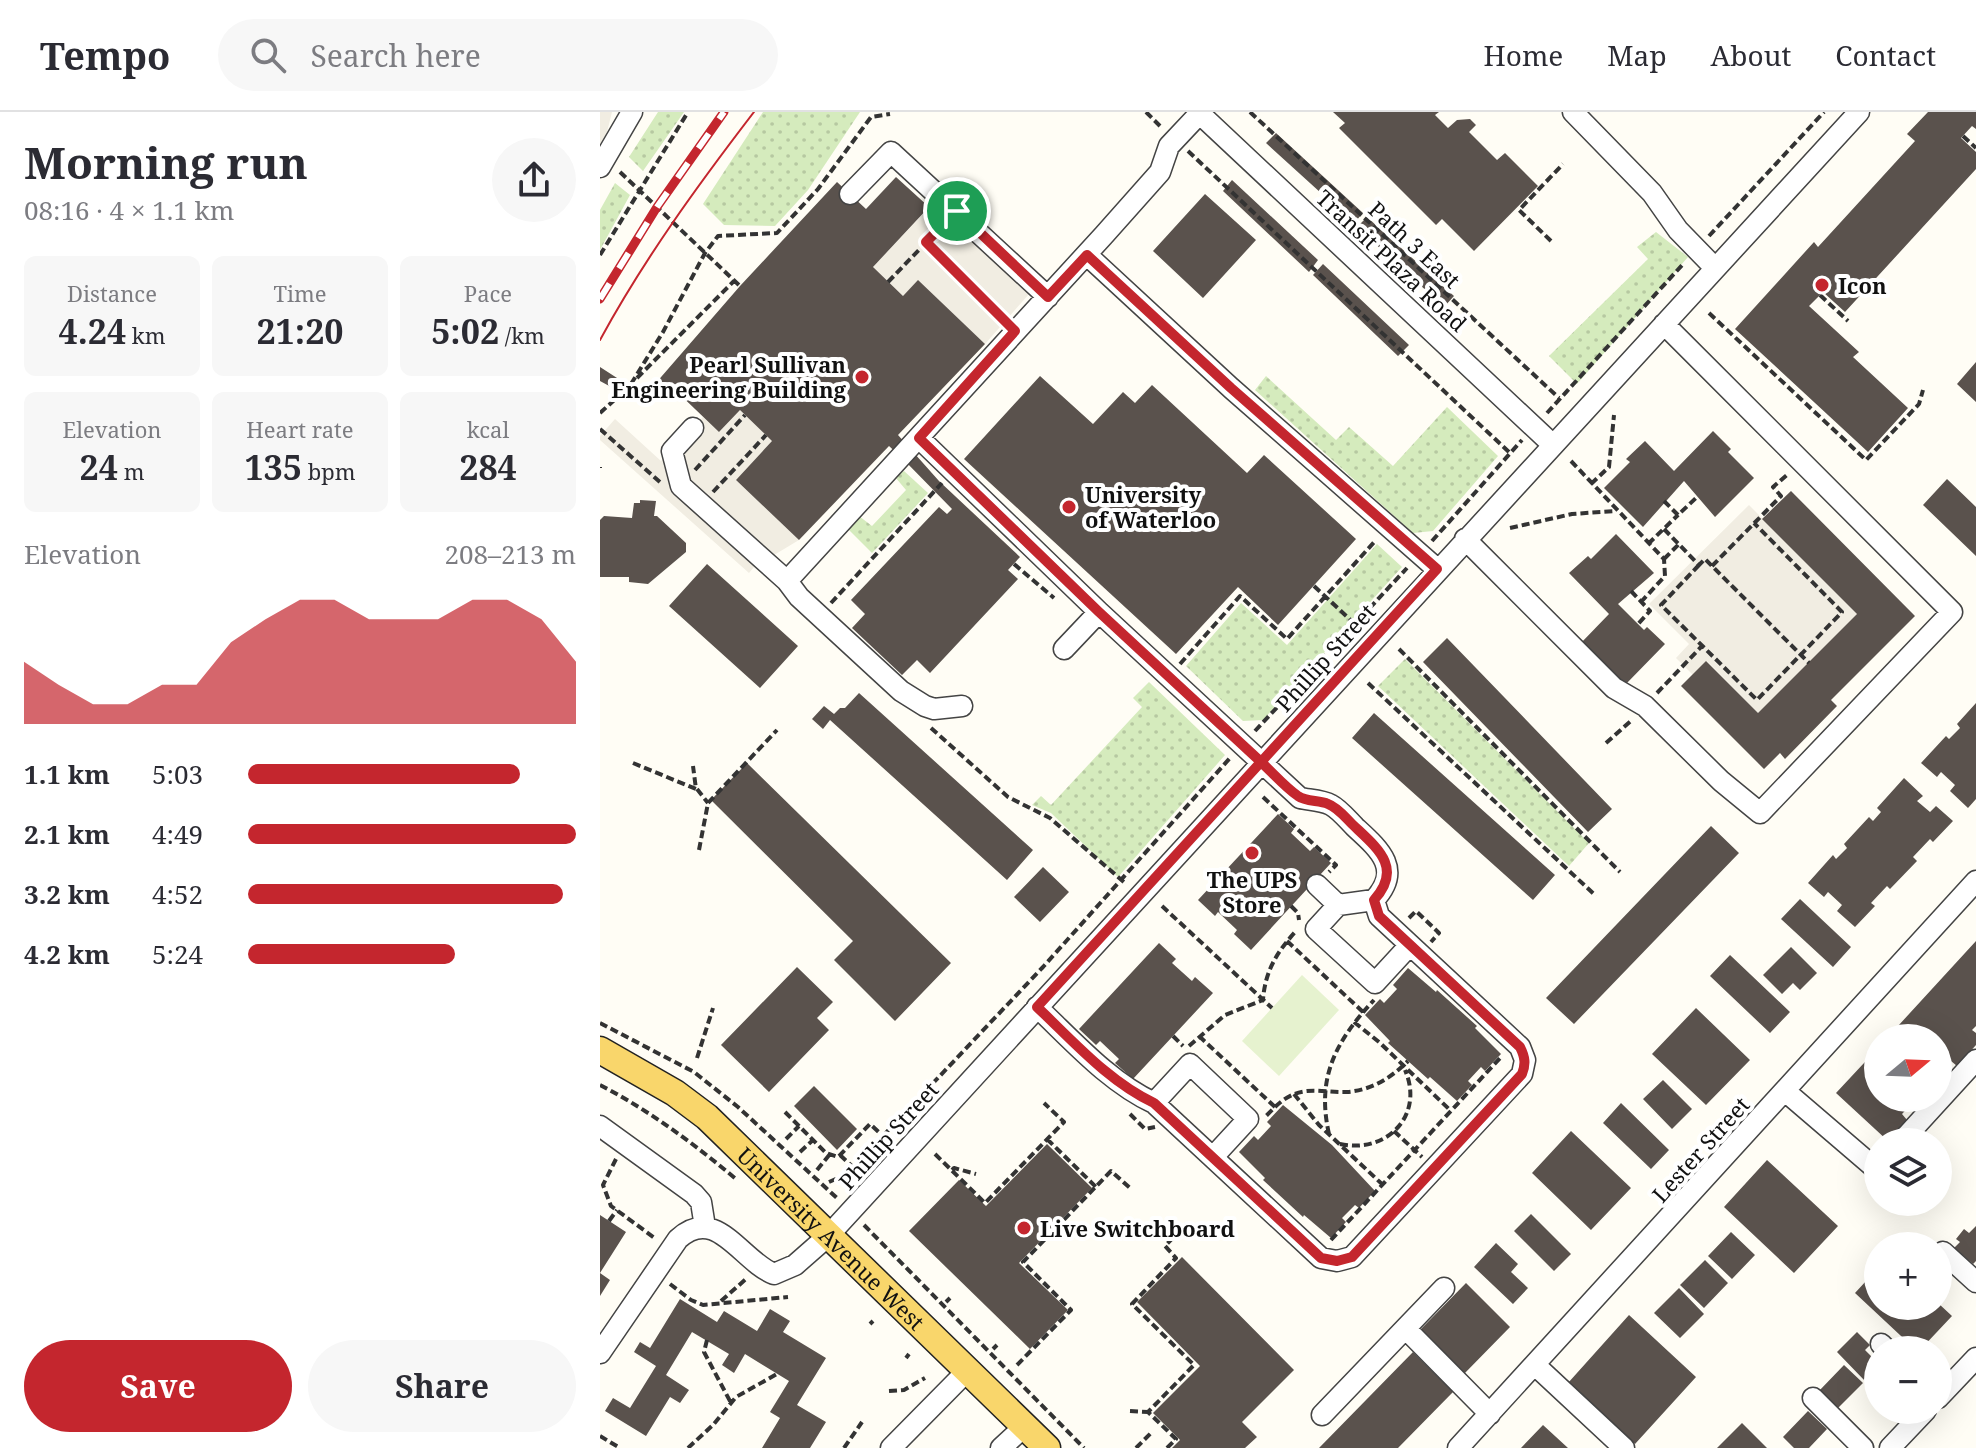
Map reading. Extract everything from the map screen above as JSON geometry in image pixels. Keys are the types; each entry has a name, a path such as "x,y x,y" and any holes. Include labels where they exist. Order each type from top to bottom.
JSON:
{"main road":[{"name":"University Avenue West","path":"600,1050 675,1093 707,1117 1047,1448"}],"street":[{"path":"600,167 632,112"},
{"path":"787,581 1087,255 1160,172 1169,146 1200,112"},
{"name":"Transit Plaza Road","path":"1200,112 1553,445"},
{"path":"1573,112 1652,193 1678,230 1715,268"},
{"name":"Phillip Street","path":"705,1227 723,1234 759,1267 774,1274 795,1265 828,1236 1859,112"},
{"path":"850,194 891,152 1048,297"},
{"path":"1087,255 1231,388 1437,569"},
{"path":"1465,539 1614,688 1645,706 1721,781 1760,813 1952,612 1664,324"},
{"path":"693,428 672,451 681,486 787,581 799,597 893,684 934,709 962,706"},
{"path":"919,438 1092,619 1168,677 1300,798 1331,805 1383,856 1387,880 1374,900 1338,905 1316,929 1375,983 1410,945"},
{"path":"1064,649 1092,619"},
{"name":"Lester Street","path":"1458,1448 1976,881"},
{"path":"1317,885 1338,905"},
{"path":"1037,1007 1114,1078 1133,1093 1154,1103 1321,1258 1345,1260 1363,1246 1522,1074 1525,1060 1520,1047 1379,916 1374,900"},
{"path":"1914,1128 1976,1060"},
{"path":"1154,1103 1190,1064 1248,1119 1213,1157"},
{"path":"1785,1091 1864,1159"},
{"path":"600,1126 694,1194 703,1209 705,1227 685,1233 671,1249 600,1353"},
{"path":"1952,1260 1976,1282"},
{"path":"1322,1415 1444,1288"},
{"path":"1406,1329 1490,1414"},
{"path":"1952,1383 1976,1358"},
{"path":"1535,1365 1624,1448"},
{"path":"891,1448 968,1370"},
{"path":"1813,1398 1863,1448"},
{"path":"1890,1448 1913,1424"},
{"path":"1001,1448 1025,1426"}],"path":[{"path":"600,255 688,112"},
{"path":"1146,112 1163,128"},
{"name":"Path 3 East","path":"1250,112 1559,398 1549,411"},
{"path":"631,384 705,253 718,236 777,233 818,189 871,117 890,114"},
{"path":"1963,136 1976,148"},
{"path":"829,1182 847,1174 854,1167 1043,967 1511,452 1181,144"},
{"path":"1551,241 1519,210 1563,164"},
{"path":"626,178 740,286"},
{"path":"888,282 957,211"},
{"path":"926,242 1015,331"},
{"path":"600,413 734,281"},
{"path":"1820,295 1848,321"},
{"path":"1709,313 1866,460 1919,404 1923,390"},
{"path":"681,486 745,415"},
{"path":"1591,484 1609,467 1614,415"},
{"path":"702,504 766,435"},
{"path":"1571,461 1615,511 1664,559 1665,576 1641,602"},
{"path":"819,615 953,471"},
{"path":"1712,566 1781,496 1773,487"},
{"path":"1648,544 1698,496"},
{"path":"1664,501 1678,515"},
{"path":"1510,528 1572,514 1615,511"},
{"path":"1754,523 1842,612 1800,655 1757,700 1661,605 1705,559 1800,655 1809,663"},
{"path":"1664,529 1699,565"},
{"path":"1168,677 1240,596 1287,639 1373,543"},
{"path":"1664,559 1679,544"},
{"path":"1014,564 1092,619"},
{"path":"1314,586 1373,640"},
{"path":"1631,591 1650,611 1638,624"},
{"path":"1677,671 1702,646"},
{"path":"1399,649 1620,872"},
{"path":"1368,683 1596,896"},
{"path":"699,850 708,803 777,730"},
{"path":"633,763 696,789 708,803"},
{"path":"693,766 696,789"},
{"path":"1263,797 1333,862"},
{"path":"1162,906 1272,1008"},
{"path":"1263,1000 1272,962 1299,928 1298,913 1291,906"},
{"path":"1287,941 1363,1012"},
{"path":"1173,1036 1187,1049 1225,1015 1263,1000"},
{"path":"697,1058 713,1008"},
{"path":"1329,1134 1325,1090 1334,1053 1354,1022 1451,1111"},
{"name":"University Avenue West","path":"600,1023 694,1072 738,1107 825,1187"},
{"path":"1199,1036 1275,1107"},
{"path":"1327,1245 1507,1050"},
{"path":"1258,1126 1275,1107 1294,1094 1304,1090 1361,1090 1384,1081 1408,1061"},
{"path":"1336,1143 1363,1147 1375,1144 1402,1122 1410,1100 1403,1066"},
{"name":"University Avenue West","path":"600,1085 634,1103 690,1141 743,1185"},
{"path":"1294,1094 1336,1143 1383,1185"},
{"path":"935,1154 985,1203 1064,1122 1044,1103"},
{"path":"785,1112 813,1140 838,1157 870,1124 883,1136"},
{"path":"786,1139 799,1126"},
{"path":"1394,1131 1428,1162"},
{"path":"1047,1139 1096,1187"},
{"path":"800,1152 813,1140"},
{"path":"626,1144 611,1165 603,1185 611,1206 671,1249"},
{"path":"817,1170 830,1154"},
{"path":"840,1155 854,1167"},
{"path":"952,1170 976,1174"},
{"path":"1017,1365 1071,1310 1023,1262 1111,1171 1130,1188"},
{"path":"609,1221 617,1210"},
{"path":"1148,1412 1194,1365 1132,1304 1176,1258 1165,1246 1186,1224"},
{"name":"University Avenue West","path":"876,1237 1084,1448"},
{"path":"655,1273 691,1300 703,1305 788,1297"},
{"path":"719,1303 746,1279"},
{"path":"699,1311 703,1305"},
{"path":"707,1340 704,1352 731,1403"},
{"path":"691,1447 736,1397 777,1374"},
{"path":"889,1391 904,1390 925,1378"},
{"path":"1130,1411 1148,1412 1176,1439 1167,1448"},
{"path":"844,1448 862,1422"},
{"path":"1136,1448 1152,1432"},
{"path":"600,1436 620,1448"}],"green space":[{"path":"658,112 684,112 643,171 629,157"},
{"path":"763,112 860,112 808,190 775,226 724,225 703,204"},
{"path":"615,183 630,195 600,250 600,210"},
{"path":"1656,232 1688,257 1577,384 1549,356 1648,259 1637,247"},
{"path":"1266,376 1336,440 1349,427 1393,466 1447,407 1498,456 1433,531 1413,533 1255,390"},
{"path":"904,471 928,493 872,553 847,528 859,516 872,526 906,490 895,477"},
{"path":"1377,544 1402,567 1263,720 1243,721 1186,666 1241,603 1287,645"},
{"path":"1405,659 1589,843 1569,866 1378,686"},
{"path":"1149,682 1225,755 1118,877 1051,813 1032,805 1041,796 1051,805 1142,707 1133,698"},
{"path":"1302,975 1339,1010 1279,1076 1242,1041"}],"shaded area":[{"path":"600,112 612,112 606,136 600,144"},
{"path":"940,196 1037,285 985,344 918,281 903,296 873,267"},
{"path":"740,410 772,441 736,480 799,540 749,573 600,440 615,419 661,461 703,417 719,432"},
{"path":"1749,505 1857,614 1758,713 1707,661 1693,675 1676,658 1689,644 1649,604"}],"building":[{"path":"1333,112 1439,112 1435,115 1448,128 1457,120 1470,119 1476,125 1469,132 1497,160 1505,153 1538,186 1474,251 1442,219 1436,225 1339,128 1345,123"},
{"name":"Icon","path":"1928,112 1976,112 1976,129 1972,126 1961,138 1976,152 1976,169 1845,312 1823,292 1809,306 1859,352 1853,357 1908,408 1868,452 1735,329 1814,242 1818,247 1915,141 1907,134"},
{"path":"1276,133 1363,213 1354,223 1266,143"},
{"path":"896,177 929,207 873,267 903,296 918,280 985,344 898,435 939,481 1020,557 1008,570 1018,579 930,673 917,660 902,675 852,628 865,614 851,600 939,507 947,514 952,509 903,459 889,446 799,540 736,480 772,441 740,410 719,432 671,386 654,398 637,401 600,381 600,367 631,387 640,389 655,384 740,286 837,182 866,209"},
{"path":"1232,180 1318,260 1309,272 1223,191"},
{"path":"1205,194 1256,240 1203,298 1153,251"},
{"path":"1367,217 1454,296 1444,307 1357,227"},
{"path":"1323,264 1409,345 1398,356 1313,275"},
{"path":"1976,362 1976,402 1957,384"},
{"path":"1040,376 1093,424 1123,392 1135,403 1152,385 1247,473 1264,455 1356,539 1278,625 1238,587 1176,654 964,459"},
{"path":"1713,431 1731,449 1728,452 1754,478 1715,517 1684,481 1643,527 1604,488 1630,462 1626,459 1645,441 1674,471"},
{"path":"1947,479 1976,507 1976,556 1923,505"},
{"path":"1791,491 1915,616 1831,700 1837,706 1785,759 1780,753 1764,769 1681,686 1706,661 1758,713 1857,614 1762,519"},
{"path":"640,500 656,501 654,516 686,543 686,552 648,584 629,582 629,577 600,577 600,520 604,516 632,518 634,503 640,503"},
{"path":"1616,534 1654,573 1618,604 1644,630 1647,627 1665,644 1626,684 1580,644 1609,614 1569,573 1588,556 1591,559"},
{"path":"707,564 798,646 760,688 669,606"},
{"path":"1447,638 1612,809 1588,832 1423,662"},
{"path":"859,693 1033,850 1007,880 830,720 823,729 812,719 824,706 834,714 845,708"},
{"path":"1976,703 1976,799 1968,808 1950,791 1955,785 1941,772 1937,777 1921,763 1946,736 1949,739 1960,728 1957,724"},
{"path":"1374,713 1555,875 1533,900 1352,738"},
{"path":"747,763 951,963 895,1021 834,960 853,941 711,800"},
{"path":"1904,778 1923,796 1917,801 1930,812 1936,806 1953,821 1913,857 1917,861 1890,889 1887,886 1871,903 1875,906 1855,927 1837,911 1842,905 1828,892 1824,897 1808,883 1833,855 1836,859 1847,848 1844,844 1869,817 1873,821 1881,812 1877,808"},
{"path":"1278,814 1294,829 1291,833 1310,851 1314,847 1331,863 1251,950 1234,934 1237,930 1218,912 1215,916 1198,900"},
{"path":"1711,826 1739,853 1574,1024 1546,998"},
{"path":"1043,867 1069,892 1040,922 1014,897"},
{"path":"1800,899 1851,947 1833,967 1781,919"},
{"path":"1976,941 1976,1026 1972,1030 1976,1033 1976,1045 1957,1066 1952,1062 1952,1024 1900,1024"},
{"path":"1159,943 1176,959 1172,963 1192,981 1195,977 1213,993 1133,1079 1115,1063 1119,1059 1100,1041 1096,1045 1079,1029"},
{"path":"1791,947 1817,973 1800,990 1793,983 1782,994 1763,975"},
{"path":"1730,955 1790,1012 1770,1033 1710,976"},
{"path":"797,967 833,1002 817,1018 829,1030 769,1092 721,1045"},
{"path":"1408,968 1477,1026 1475,1028 1501,1054 1485,1071 1481,1067 1468,1081 1472,1085 1457,1101 1388,1043 1390,1041 1365,1015 1380,999 1384,1003 1397,989 1393,985"},
{"path":"1696,1008 1750,1060 1706,1105 1652,1054"},
{"path":"1864,1063 1864,1112 1904,1112 1902,1114 1907,1120 1900,1128 1874,1128 1836,1093"},
{"path":"1663,1080 1692,1109 1672,1129 1643,1099"},
{"path":"814,1086 857,1129 837,1150 794,1106"},
{"path":"1621,1103 1669,1150 1651,1169 1603,1123"},
{"path":"1283,1105 1332,1145 1375,1191 1359,1208 1355,1205 1342,1218 1346,1222 1331,1238 1263,1180 1265,1178 1239,1152 1254,1136 1258,1140 1271,1126 1267,1122"},
{"path":"1571,1131 1631,1188 1591,1230 1532,1173"},
{"path":"1047,1144 1092,1188 1019,1263 1068,1310 1030,1349 909,1231 959,1180 986,1206"},
{"path":"1767,1160 1838,1226 1794,1273 1724,1207"},
{"path":"1531,1214 1571,1254 1554,1271 1514,1231"},
{"path":"600,1215 626,1232 600,1273"},
{"path":"1976,1226 1976,1261 1973,1264 1954,1248 1960,1242 1956,1239 1964,1229 1969,1233"},
{"path":"1731,1232 1755,1255 1732,1279 1708,1256"},
{"path":"1496,1243 1518,1264 1511,1272 1528,1288 1513,1304 1474,1267"},
{"path":"1182,1257 1294,1370 1242,1422 1257,1437 1245,1448 1172,1448 1180,1440 1153,1413 1200,1366 1137,1302"},
{"path":"1705,1260 1728,1283 1704,1308 1680,1285"},
{"path":"600,1273 610,1280 600,1296"},
{"path":"1466,1283 1510,1327 1463,1375 1419,1331"},
{"path":"1864,1283 1864,1301 1855,1293"},
{"path":"1679,1288 1704,1314 1680,1338 1654,1313"},
{"path":"680,1299 717,1322 724,1311 757,1331 770,1309 790,1321 783,1332 826,1358 797,1405 826,1422 810,1448 762,1448 780,1418 770,1412 789,1381 745,1354 734,1373 722,1365 729,1354 692,1332 666,1375 689,1390 680,1403 670,1397 646,1436 605,1411 613,1398 630,1408 656,1366 634,1352 640,1342 650,1348"},
{"path":"1629,1315 1696,1377 1635,1444 1568,1383"},
{"path":"1884,1320 1948,1320 1933,1336 1901,1336"},
{"path":"1857,1332 1864,1339 1864,1380 1837,1352"},
{"path":"1413,1352 1453,1392 1398,1448 1319,1448"},
{"path":"1844,1365 1863,1383 1836,1410 1818,1392"},
{"path":"1808,1411 1827,1429 1809,1448 1794,1448 1783,1437"},
{"path":"1742,1423 1767,1448 1717,1448"},
{"path":"1543,1425 1568,1448 1521,1448"}],"tram line":[{"path":"600,340 672,223 754,112"}],"railway":[{"path":"600,299 657,207 724,112"}],"place":[{"name":"Icon","path":"1822,285"},
{"name":"Pearl Sullivan Engineering Building","path":"862,377"},
{"name":"University of Waterloo","path":"1069,507"},
{"name":"The UPS Store","path":"1252,853"},
{"name":"Live Switchboard","path":"1024,1228"}],"route":[{"path":"957,211 926,242 1015,331 919,438 1099,612 1261,762 1037,1007 1114,1078 1133,1093 1154,1103 1321,1258 1345,1260 1352,1257 1522,1074 1525,1060 1520,1047 1379,916 1374,900 1387,880 1387,867 1376,846 1331,805 1300,798 1261,762 1437,569 1231,388 1087,255 1048,297 957,211"}]}
